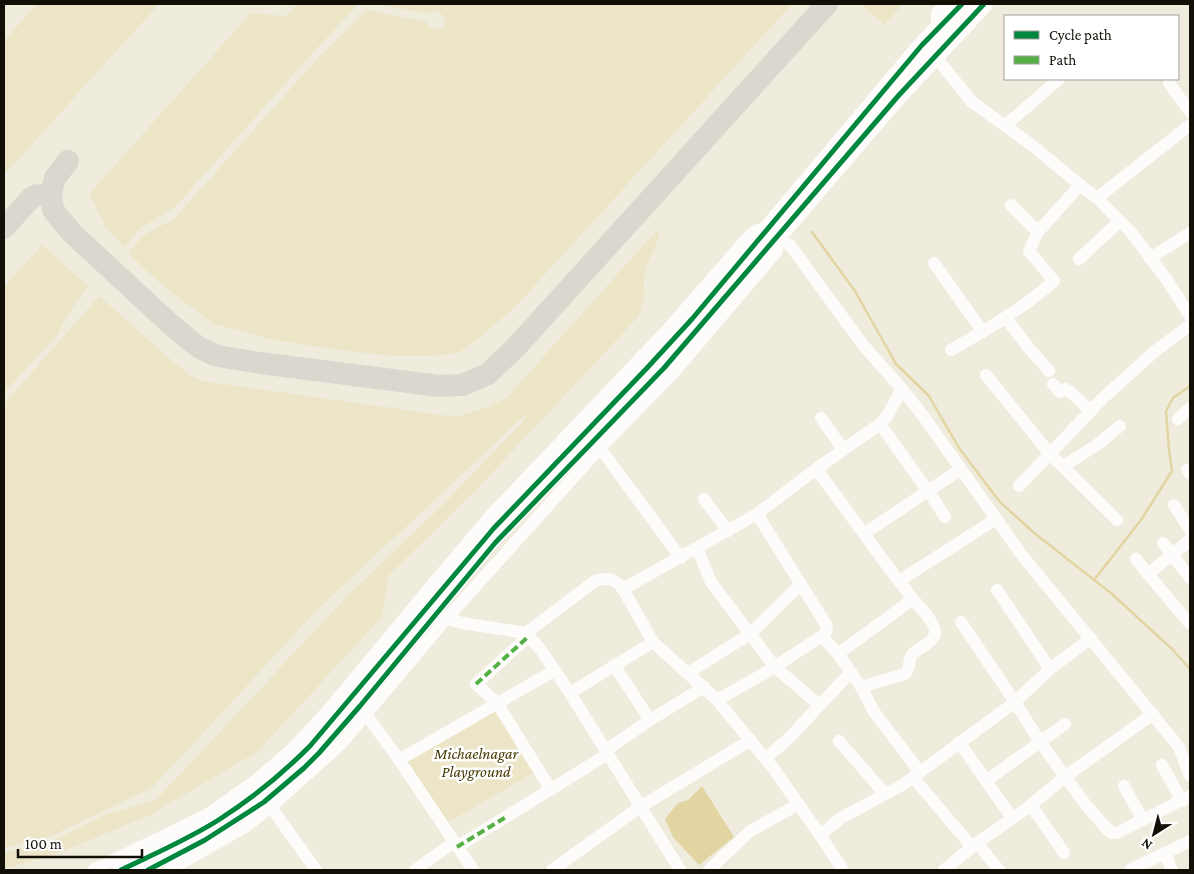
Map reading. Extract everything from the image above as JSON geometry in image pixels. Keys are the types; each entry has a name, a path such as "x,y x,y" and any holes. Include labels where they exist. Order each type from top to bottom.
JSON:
{"highway":[{"path":"933,53 937,29 962,4"},
{"path":"157,870 264,802 304,768 363,710 436,614 495,544 664,368 933,53 984,4"},
{"path":"120,870 188,838 221,819 278,776 310,746 436,614"}],"street":[{"path":"937,29 938,13 947,4"},
{"path":"933,53 972,102 1006,125 1097,198 1131,232 1189,311"},
{"path":"1006,125 1058,80"},
{"path":"1168,83 1190,112"},
{"path":"1097,198 1190,125"},
{"path":"951,350 1006,318 1054,281 1029,250 1038,232 1080,185"},
{"path":"1011,205 1038,232"},
{"path":"1079,259 1120,222"},
{"path":"93,870 207,815 255,781 293,748 329,709 441,574 494,514 668,329 749,236 757,230 790,245 863,345 902,389 1021,554 1154,714 1179,747 1190,776"},
{"path":"1150,258 1190,233"},
{"path":"680,870 570,693 528,634 484,625 462,623 436,614 675,371 775,237"},
{"path":"934,263 983,332"},
{"path":"1006,318 1049,371"},
{"path":"1019,486 1090,410 1154,352 1190,325"},
{"path":"986,375 1050,454 1117,520"},
{"path":"1053,384 1060,392 1065,389 1068,390 1090,410"},
{"path":"623,589 757,514 816,468 880,424 887,416 902,389"},
{"path":"1178,419 1190,408"},
{"path":"821,418 844,449"},
{"path":"880,424 945,517"},
{"path":"1064,466 1098,444 1120,426"},
{"path":"600,448 681,558"},
{"path":"816,468 935,628 933,638 912,655 909,669 905,674 861,687"},
{"path":"864,533 926,488 961,469"},
{"path":"704,498 728,531"},
{"path":"1174,505 1190,530"},
{"path":"717,700 775,667 826,632 827,626 757,514"},
{"path":"899,581 996,519"},
{"path":"1148,574 1190,540"},
{"path":"1163,543 1190,578"},
{"path":"697,548 711,582 775,667 819,705"},
{"path":"1136,559 1190,624"},
{"path":"551,790 497,703 476,684 528,634 595,581 605,578 612,579 623,589 653,642 717,700 765,759 820,835 841,870"},
{"path":"688,673 750,634 801,584"},
{"path":"997,590 1050,669"},
{"path":"838,654 913,599"},
{"path":"961,622 1040,742 1101,824 1112,833 1117,833 1186,798 1162,765"},
{"path":"822,636 851,672 874,712 917,775 975,845 999,870"},
{"path":"820,835 841,818 917,775 1015,702 1050,669 1091,638"},
{"path":"570,693 653,642"},
{"path":"614,665 650,720"},
{"path":"399,760 555,670"},
{"path":"765,759 789,738 851,672"},
{"path":"415,870 551,790 650,720 704,687"},
{"path":"157,870 245,827 271,807 341,744 363,710 473,870"},
{"path":"944,870 1031,805 1066,776 1154,714"},
{"path":"986,781 1065,724"},
{"path":"552,870 640,807 750,740"},
{"path":"840,740 885,794"},
{"path":"959,742 1012,818"},
{"path":"1124,786 1144,820"},
{"path":"709,870 750,831 798,804"},
{"path":"1031,805 1064,853"},
{"path":"271,807 316,870"},
{"path":"1130,870 1190,841"},
{"path":"1165,853 1172,870"}],"green space":[{"path":"37,4 159,4 4,175 4,41"},
{"path":"297,4 359,4 317,48 175,207 139,229 124,247 106,228 89,194 251,13 285,16"},
{"path":"376,4 792,4 517,305 481,337 458,353 432,356 396,356 355,352 273,340 214,324 162,285 128,253 144,235 174,219 319,57 367,10 427,22 434,29 444,26 445,19 438,12 431,11 428,14"},
{"path":"861,4 903,4 884,25"},
{"path":"658,229 658,239 644,276 643,304 637,318 479,487 389,575 382,617 257,752 148,816 61,852 4,869 4,853 52,841 104,815 156,800 350,593 443,505 527,417 524,416 316,611 153,787 51,836 4,848 4,404 99,296 189,375 202,381 456,417 489,407 507,397"},
{"path":"42,245 88,286 68,314 57,335 4,393 4,287"},
{"name":"Michaelnagar Playground","path":"497,706 535,772 447,823 404,760"}],"shaded area":[{"path":"702,786 734,837 699,865 673,837 665,819 678,803 688,800"}],"waterway":[{"path":"812,232 855,291 896,364 929,396 959,448 1000,502 1033,532 1112,594 1173,650 1190,669"},
{"path":"1094,580 1141,520 1172,471 1166,411 1173,398 1190,386"}],"taxiway":[{"path":"68,161 55,178 51,193 53,210 72,233 169,323 198,347 217,356 260,363 439,386 462,385 488,374 517,346 827,4"},
{"path":"4,228 31,198 37,195"}],"marked path":[{"path":"476,684 529,636"},
{"path":"457,847 506,817"}],"cycle path":[{"path":"121,870 184,840 220,819 267,785 310,746 494,528 692,319 922,45 962,4"},
{"path":"148,870 205,840 264,802 319,753 495,543 664,368 899,95 984,4"}]}
